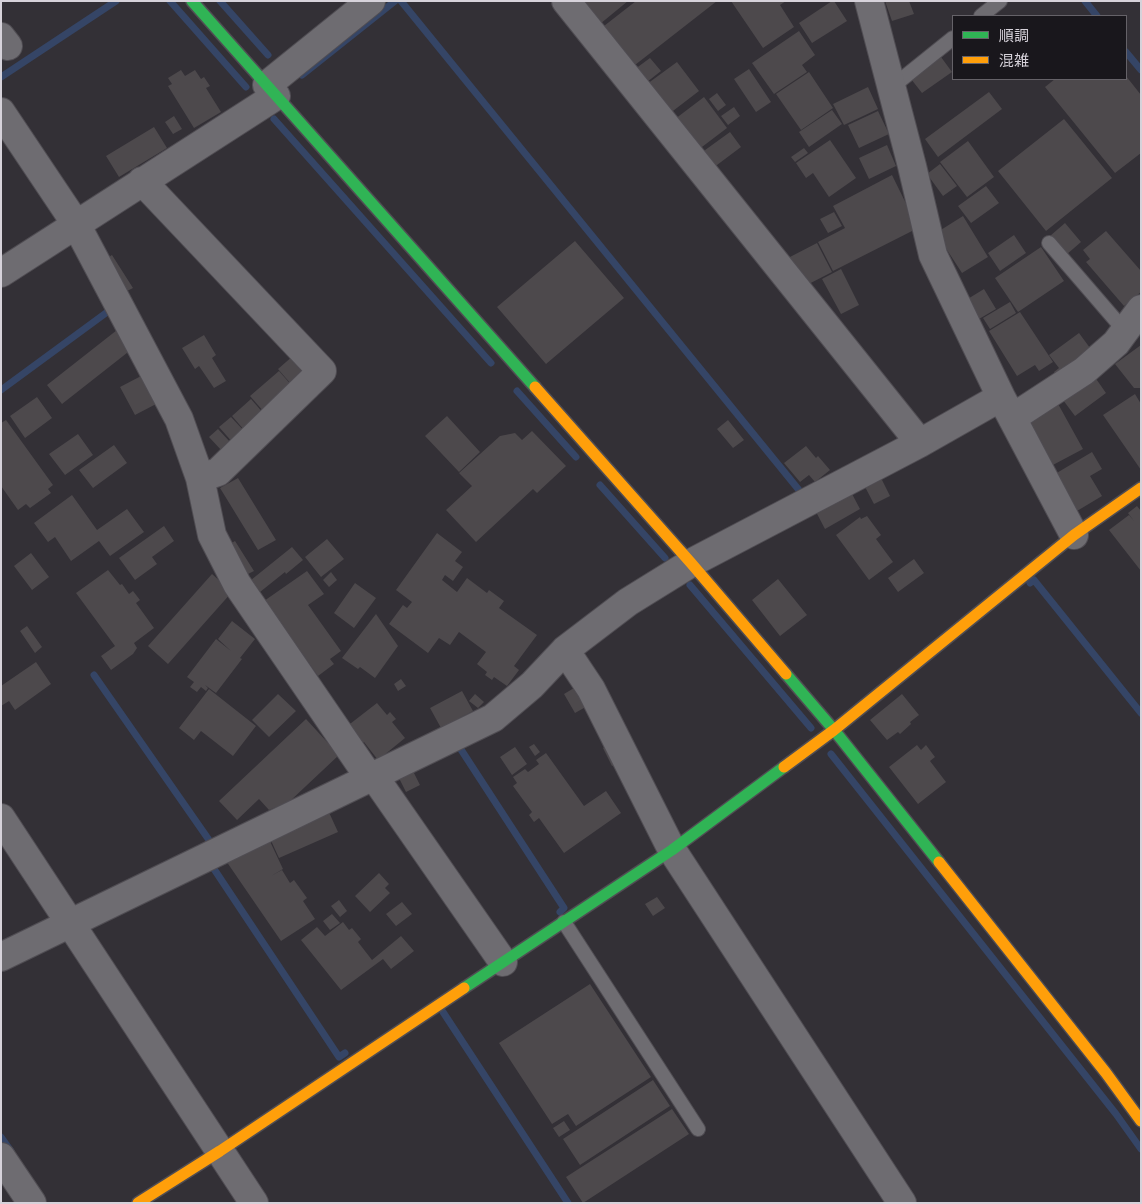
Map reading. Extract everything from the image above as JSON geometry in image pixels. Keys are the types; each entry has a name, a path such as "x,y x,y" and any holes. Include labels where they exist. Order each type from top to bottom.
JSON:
{"street":[{"path":"192,1 692,563 834,730 1106,1073 1141,1122"},
{"path":"1,273 142,181 272,90 371,1"},
{"path":"566,1 920,443"},
{"path":"869,1 933,255 1007,408 1074,535"},
{"path":"1,112 76,224 179,419 200,478 212,536 237,584 503,962"},
{"path":"142,181 322,371 218,472 200,478"},
{"path":"1,957 493,718 532,685 565,650 628,602 692,563 920,443 1007,408 1084,370 1116,343 1141,308"},
{"path":"138,1203 220,1151 672,850 834,730 1074,535 1141,488"},
{"path":"565,650 592,689 672,850 902,1203"},
{"path":"1,818 254,1203"},
{"path":"1,1157 32,1203"}],"lane":[{"path":"982,15 1000,1"},
{"path":"892,87 952,39"},
{"path":"1049,243 1124,330"},
{"path":"564,922 698,1129"}],"building":[{"path":"582,1 628,1 600,24"},
{"path":"636,1 717,1 635,65 604,26"},
{"path":"731,1 786,1 780,5 794,27 763,48"},
{"path":"834,1 847,21 812,43 799,23"},
{"path":"885,1 909,1 914,14 892,21"},
{"path":"799,31 815,55 802,65 807,72 774,94 752,63"},
{"path":"941,57 952,72 922,93 911,79"},
{"path":"650,58 661,71 642,86 631,72"},
{"path":"677,62 699,91 669,114 647,84"},
{"path":"749,69 771,102 756,112 734,79"},
{"path":"181,70 185,76 195,70 201,79 204,77 210,86 206,88 221,112 194,128 168,86 172,84 168,78"},
{"path":"809,72 833,108 801,130 776,94"},
{"path":"1127,77 1141,95 1141,153 1115,173 1045,87 1054,80 1127,80"},
{"path":"868,87 878,109 844,125 833,104"},
{"path":"989,92 1002,109 938,157 925,139"},
{"path":"717,93 726,105 718,111 709,99"},
{"path":"704,97 727,128 698,150 675,119"},
{"path":"734,107 740,116 728,125 721,116"},
{"path":"832,110 842,124 809,147 799,132"},
{"path":"878,111 889,134 859,148 848,125"},
{"path":"174,116 182,129 173,134 165,122"},
{"path":"1064,119 1112,178 1046,231 998,171"},
{"path":"154,127 167,148 119,177 106,156"},
{"path":"730,132 741,147 713,168 701,153"},
{"path":"830,140 856,178 829,197 813,173 806,178 796,163"},
{"path":"968,141 994,177 967,197 940,162"},
{"path":"887,145 896,166 869,179 859,158"},
{"path":"804,148 808,153 795,162 791,157"},
{"path":"940,164 957,186 943,196 927,174"},
{"path":"892,175 918,228 833,271 818,242 845,228 833,206"},
{"path":"986,186 999,203 971,223 958,206"},
{"path":"834,212 842,226 828,233 820,219"},
{"path":"963,216 988,257 962,273 936,233"},
{"path":"1065,223 1081,242 1066,255 1050,236"},
{"path":"1106,231 1141,271 1141,292 1124,306 1086,262 1090,259 1083,250"},
{"path":"1014,235 1026,253 1000,271 988,253"},
{"path":"575,241 624,298 546,364 497,307"},
{"path":"817,243 832,272 803,287 788,258"},
{"path":"1041,247 1064,281 1018,312 995,278"},
{"path":"112,255 133,288 127,291 107,258"},
{"path":"841,269 859,305 841,314 822,279"},
{"path":"984,289 996,309 979,319 966,300"},
{"path":"1010,302 1016,313 990,329 983,318"},
{"path":"1020,312 1053,362 1039,371 1035,365 1017,376 989,331"},
{"path":"117,330 132,349 62,404 47,385"},
{"path":"1079,333 1093,352 1058,378 1054,372 1059,368 1049,355"},
{"path":"204,335 216,355 212,358 226,381 214,388 199,366 195,369 182,348"},
{"path":"1141,345 1141,388 1134,388 1115,364"},
{"path":"294,355 308,369 291,384 278,369"},
{"path":"279,371 293,387 264,412 250,396"},
{"path":"1092,373 1106,393 1075,416 1060,396"},
{"path":"143,375 158,403 135,415 120,387"},
{"path":"1135,394 1141,404 1141,470 1103,415"},
{"path":"37,397 52,418 25,438 10,416"},
{"path":"251,399 264,414 245,431 232,416"},
{"path":"1057,402 1083,449 1051,466 1026,419"},
{"path":"447,416 480,452 459,472 425,436"},
{"path":"231,417 246,433 234,444 219,427"},
{"path":"6,420 53,485 48,489 51,493 30,508 26,504 18,510 1,486 1,423"},
{"path":"728,420 744,440 733,448 717,429"},
{"path":"218,429 231,443 222,451 209,437"},
{"path":"532,431 566,466 537,493 533,489 476,542 446,510 472,486 459,473 500,436 515,433 522,440"},
{"path":"78,434 93,455 65,475 49,454"},
{"path":"114,445 127,463 93,488 79,470"},
{"path":"806,446 830,470 815,482 809,475 800,482 784,463"},
{"path":"1092,452 1102,469 1090,476 1102,496 1077,511 1055,474"},
{"path":"880,476 890,496 874,504 864,485"},
{"path":"238,478 276,540 258,550 220,488"},
{"path":"850,490 860,509 825,529 815,510"},
{"path":"72,495 97,530 127,509 144,532 110,556 99,541 71,561 55,537 48,542 34,523"},
{"path":"1137,506 1141,511 1141,571 1109,530 1129,515 1134,521 1128,513"},
{"path":"867,516 881,535 876,539 893,562 869,580 836,535 860,517 861,519"},
{"path":"164,526 174,541 152,557 157,564 135,580 119,558"},
{"path":"437,533 462,552 455,561 463,567 453,581 445,575 442,580 457,592 467,578 487,593 489,590 504,601 499,608 537,635 514,666 519,670 507,686 494,677 492,680 485,675 487,672 477,664 486,652 459,632 450,645 439,638 428,653 389,624 403,605 407,608 412,602 396,590"},
{"path":"327,539 344,559 321,577 305,557"},
{"path":"235,541 254,571 246,575 228,545"},
{"path":"292,547 303,560 260,592 251,580"},
{"path":"31,553 49,577 32,590 14,566"},
{"path":"914,559 924,573 898,592 888,578"},
{"path":"108,570 129,594 133,591 140,600 136,603 154,628 134,643 137,648 133,654 111,670 101,656 115,646 76,593"},
{"path":"307,571 324,594 308,605 341,651 330,659 334,664 318,676 264,601"},
{"path":"331,572 337,580 329,587 323,580"},
{"path":"212,574 232,592 168,664 148,646"},
{"path":"778,579 807,615 780,636 752,600"},
{"path":"355,583 376,598 354,628 334,613"},
{"path":"376,614 398,646 375,678 360,667 358,669 342,658"},
{"path":"232,621 255,639 216,693 205,685 208,688 206,691 201,687 197,692 190,687 194,682 187,677 216,639 231,651 218,639"},
{"path":"27,626 42,647 35,653 20,631"},
{"path":"36,662 51,684 15,710 9,701 1,706 1,686"},
{"path":"401,679 406,686 398,691 394,684"},
{"path":"579,685 591,704 575,713 564,694"},
{"path":"209,689 256,726 233,756 201,731 194,740 179,728"},
{"path":"462,691 473,711 441,728 430,708"},
{"path":"278,694 296,711 269,737 252,720"},
{"path":"475,694 484,702 478,708 469,701"},
{"path":"902,694 919,715 900,734 898,732 887,740 870,720"},
{"path":"377,703 387,715 390,712 396,719 392,722 405,738 378,760 364,742 360,744 346,727"},
{"path":"306,719 339,755 289,802 269,810 259,799 237,820 219,801"},
{"path":"534,744 540,752 535,756 529,747"},
{"path":"610,744 619,763 612,766 603,748"},
{"path":"917,745 921,750 926,745 935,757 930,761 946,782 918,804 889,767"},
{"path":"515,747 527,764 512,775 500,757"},
{"path":"546,753 584,806 606,791 621,813 564,853 539,818 534,822 529,815 532,812 513,786 517,783 513,777 525,769 528,772 539,764 536,760"},
{"path":"413,771 420,785 406,792 399,778"},
{"path":"327,808 338,832 279,858 268,834"},
{"path":"267,835 283,869 271,876 282,870 290,883 294,880 307,898 303,901 315,919 281,941 222,855"},
{"path":"379,873 389,884 385,888 390,893 370,912 355,896"},
{"path":"657,897 665,908 653,916 645,904"},
{"path":"339,900 347,911 340,917 331,906"},
{"path":"402,902 412,914 396,926 386,914"},
{"path":"332,914 340,923 330,930 323,921"},
{"path":"343,922 349,930 352,928 361,939 358,942 372,960 401,936 414,951 391,969 383,959 341,990 301,940 317,927 325,936"},
{"path":"590,984 651,1077 576,1126 568,1114 552,1124 499,1043"},
{"path":"653,1080 670,1106 580,1165 563,1139"},
{"path":"672,1109 689,1134 583,1203 566,1177"},
{"path":"564,1121 570,1130 559,1137 553,1128"}],"waterway":[{"path":"1,77 116,1"},
{"path":"170,1 246,87"},
{"path":"220,1 268,55"},
{"path":"302,75 395,1"},
{"path":"401,1 803,495"},
{"path":"1085,1 1096,15"},
{"path":"1127,53 1141,70"},
{"path":"274,119 491,363"},
{"path":"1,390 110,310 108,306"},
{"path":"517,391 576,457"},
{"path":"600,485 665,558"},
{"path":"1030,583 1034,580 1141,713"},
{"path":"690,585 811,728"},
{"path":"94,675 209,840"},
{"path":"460,748 564,908 560,912"},
{"path":"831,754 1116,1114 1141,1149"},
{"path":"214,869 339,1057 345,1053"},
{"path":"443,1012 568,1203"},
{"path":"1,1137 11,1151"}],"traffic: fast":[{"path":"192,1 535,387"},
{"path":"786,674 834,730 939,862"},
{"path":"464,988 672,850 784,767"}],"traffic: slow":[{"path":"535,387 691,563 786,674"},
{"path":"784,767 834,730 1074,535 1141,488"},
{"path":"939,862 1106,1073 1141,1121"},
{"path":"138,1203 220,1151 464,988"}]}
